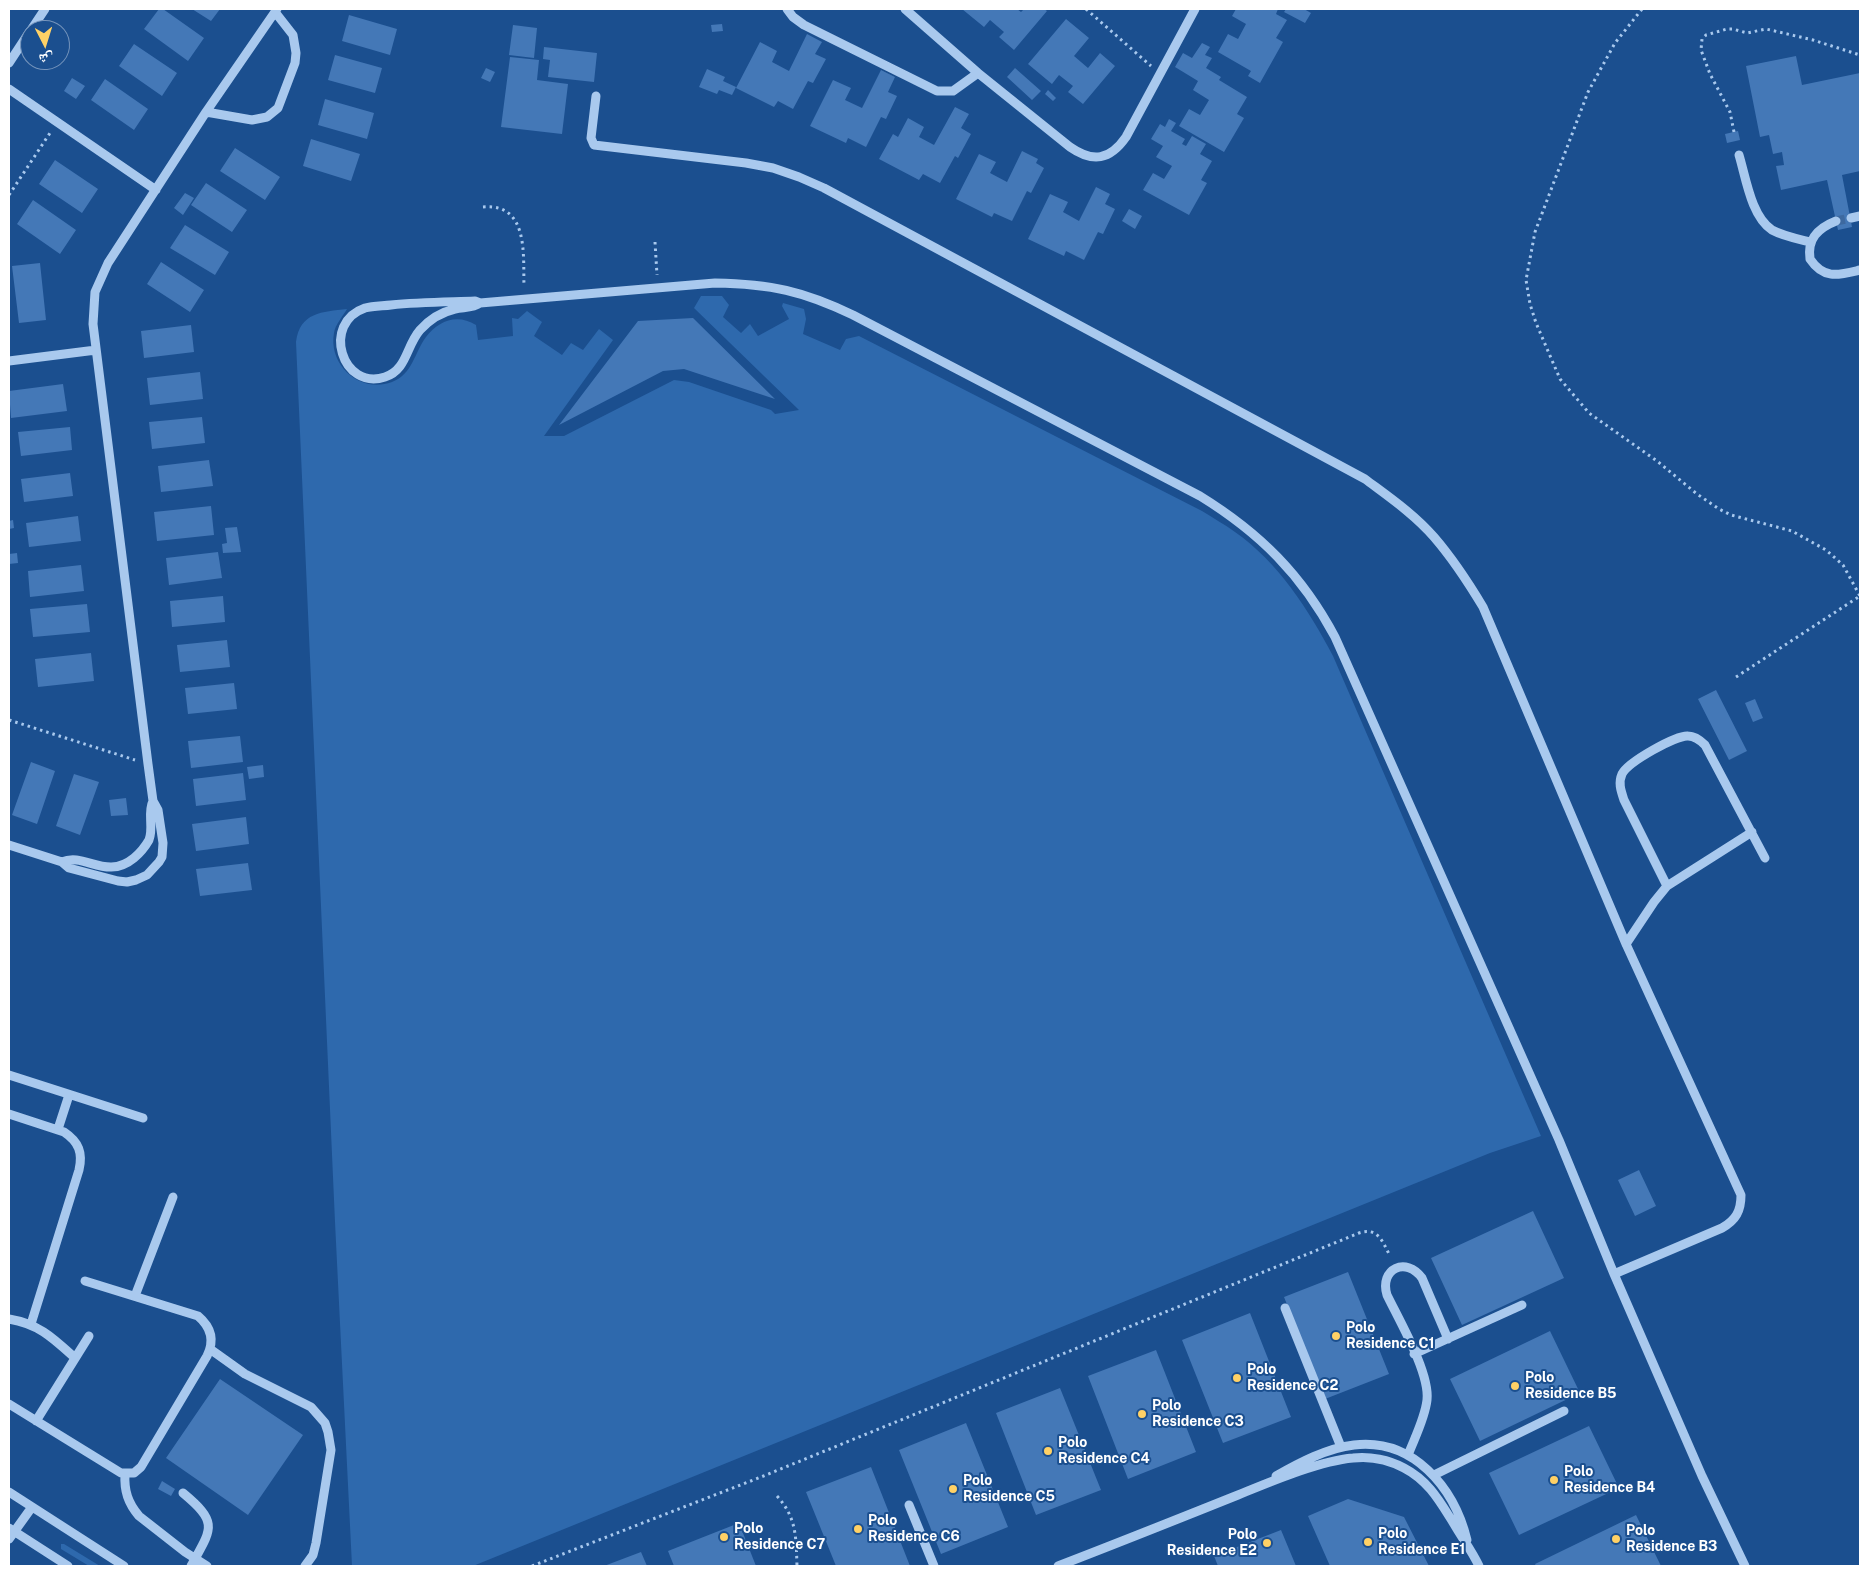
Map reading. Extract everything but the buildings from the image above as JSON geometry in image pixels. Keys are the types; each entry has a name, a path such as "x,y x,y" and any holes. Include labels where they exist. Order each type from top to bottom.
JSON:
{"street":[{"path":"38,20 45,9"},
{"path":"787,9 793,17 804,25 938,91 953,91 978,73"},
{"path":"905,9 978,73 1070,147 1081,155 1094,158 1107,155 1118,148 1161,75 1195,9"},
{"path":"9,845 62,862 69,868 118,882 136,880 147,875 159,862 163,850 158,810 153,801 148,764 96,350 93,308 101,277 108,263 206,112 276,10 293,36 296,53 295,63 278,108 268,117 252,120 206,112"},
{"path":"9,63 20,46"},
{"path":"9,89 156,190"},
{"path":"596,96 591,138 594,145 773,168 799,177 833,193 1365,479 1400,505 1432,535 1460,570 1483,607 1626,944 1741,1195 1738,1215 1731,1223 1614,1274"},
{"path":"1739,155 1757,214 1764,224 1774,231 1810,242"},
{"path":"1836,221 1820,230 1810,242 1810,259 1821,271 1837,275 1860,270"},
{"path":"480,302 474,306 447,312 428,322 413,340 400,368 386,377 372,378 359,374 347,364 343,357 340,347 344,327 349,319 365,308 419,302 480,302 525,299 715,283 751,284 786,289 821,300 862,319 1200,496 1224,511 1290,568 1307,590 1335,637 1559,1140 1614,1274 1702,1476 1745,1566"},
{"path":"9,361 96,350"},
{"path":"1667,886 1624,800 1620,788 1620,780 1628,766 1634,761 1682,736 1689,736 1700,740 1705,745 1765,858"},
{"path":"62,862 74,860 109,868 123,865 130,861 143,848 151,834 150,809 153,801"},
{"path":"1626,944 1657,897 1667,886 1752,832"},
{"path":"9,1075 143,1118"},
{"path":"58,1130 69,1095"},
{"path":"9,1114 58,1130 72,1137 80,1152 81,1162 31,1324"},
{"path":"135,1296 173,1197"},
{"path":"1408,1455 1427,1400 1424,1378 1385,1287 1390,1273 1396,1268 1403,1266 1411,1268 1422,1278 1448,1339"},
{"path":"9,1404 121,1473 134,1473 141,1467 210,1349 212,1342 209,1328 198,1316 86,1280"},
{"path":"1414,1354 1522,1305"},
{"path":"1285,1308 1341,1447"},
{"path":"9,1319 31,1324 49,1335 75,1358"},
{"path":"36,1421 89,1336"},
{"path":"210,1349 245,1374 311,1406 325,1423 331,1450 316,1543 313,1554 305,1566"},
{"path":"1434,1475 1564,1411"},
{"path":"1259,1487 1293,1467 1341,1447 1368,1444 1382,1446 1408,1455 1434,1475 1457,1511 1469,1546"},
{"path":"1058,1566 1259,1487 1342,1459 1354,1458 1380,1460 1404,1468 1426,1483 1442,1503 1469,1546 1479,1566"},
{"path":"125,1474 126,1492 133,1509 139,1516 193,1563 207,1566"},
{"path":"9,1492 124,1566"},
{"path":"183,1493 200,1507 208,1521 207,1536 193,1563"},
{"path":"909,1505 934,1566"},
{"path":"32,1507 11,1533 68,1566"}],"path":[{"path":"1086,9 1161,75"},
{"path":"1642,9 1615,43 1588,92 1535,232 1526,280 1530,304 1536,323 1560,379 1589,413 1657,460 1697,494 1719,509 1731,515 1792,531 1826,550 1843,565 1860,596 1736,677"},
{"path":"1734,132 1730,112 1710,74 1701,50 1701,44 1706,35 1727,29 1747,33 1766,29 1860,54"},
{"path":"9,195 57,123"},
{"path":"483,207 504,210 510,214 520,228 525,299"},
{"path":"654,242 658,288"},
{"path":"9,720 148,764"},
{"path":"532,1566 761,1476 1359,1233 1365,1231 1377,1234 1382,1238 1389,1254"},
{"path":"777,1496 789,1512 793,1522 796,1533 797,1566"}],"shaded area":[{"path":"701,296 722,296 729,305 723,317 741,333 750,324 758,336 789,319 782,306 783,303 804,309 806,319 803,334 840,350 846,339 859,336 1202,511 1251,544 1279,572 1314,621 1333,656 1541,1136 1490,1153 473,1566 352,1566 296,342 298,332 307,319 314,315 347,309 337,324 334,333 333,345 336,356 341,366 358,380 380,385 392,382 404,374 426,337 436,327 448,320 469,321 476,325 478,340 513,336 512,318 518,319 527,311 542,322 534,336 562,355 571,343 583,350 599,329 613,340 544,436 564,436 674,380 689,382 771,410 775,414 799,410 694,308"},
{"path":"61,1544 100,1566 89,1566 61,1549"}],"tunnel":[{"path":"1836,221 1851,218"}],"place":[{"name":"Polo Residence C1","path":"1336,1336"},
{"name":"Polo Residence C2","path":"1237,1378"},
{"name":"Polo Residence B5","path":"1515,1386"},
{"name":"Polo Residence C3","path":"1142,1414"},
{"name":"Polo Residence C4","path":"1048,1451"},
{"name":"Polo Residence B4","path":"1554,1480"},
{"name":"Polo Residence C5","path":"953,1489"},
{"name":"Polo Residence C6","path":"858,1529"},
{"name":"Polo Residence C7","path":"724,1537"},
{"name":"Polo Residence B3","path":"1616,1539"},
{"name":"Polo Residence E1","path":"1368,1542"},
{"name":"Polo Residence E2","path":"1267,1543"}]}
